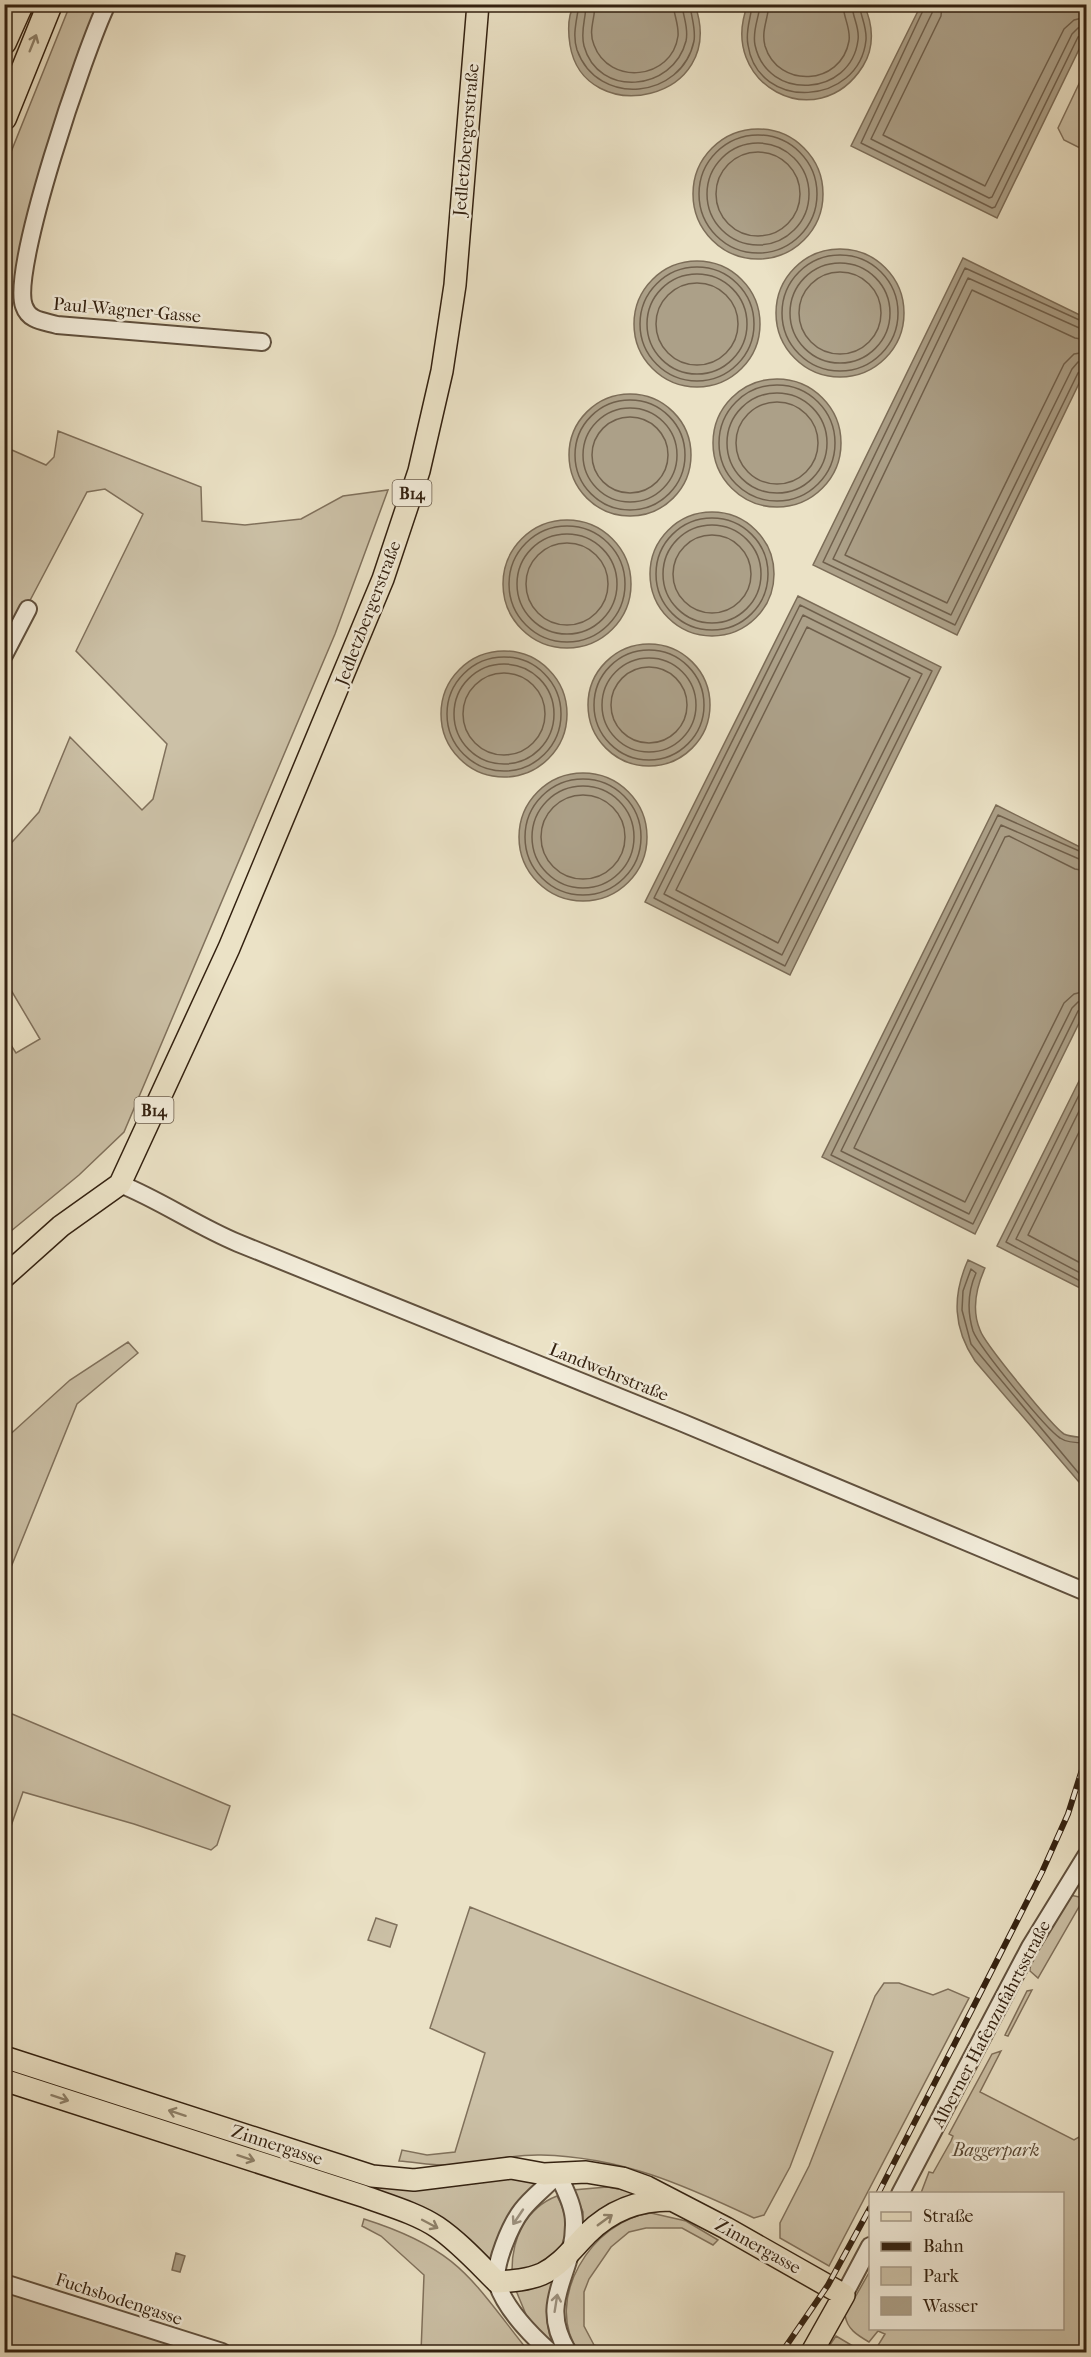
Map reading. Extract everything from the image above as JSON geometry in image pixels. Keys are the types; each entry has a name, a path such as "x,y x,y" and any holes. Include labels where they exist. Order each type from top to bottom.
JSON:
{"highway":[{"path":"4,42 21,4"},
{"path":"4,118 50,4"}],"main road":[{"name":"Jedletzbergerstraße","path":"120,1184 229,948 357,645 406,513 434,413 455,285 478,4"},
{"name":"B14","path":"4,1277 61,1226 120,1184"},
{"name":"Zinnergasse","path":"4,2057 372,2176 414,2180 511,2168 558,2174 586,2172 622,2178 647,2187 757,2244 844,2295"},
{"name":"Zinnergasse","path":"4,2080 363,2196 408,2213 436,2226 460,2245 497,2282"},
{"path":"497,2282 532,2278 545,2272 572,2252 607,2217 626,2207 647,2200 671,2200"},
{"path":"812,2352 844,2295"}],"street":[{"name":"Paul-Wagner-Gasse","path":"107,4 76,85 39,205 21,287 24,309 32,319 57,325 262,342"},
{"path":"4,655 28,609"},
{"name":"Landwehrstraße","path":"120,1184 145,1194 206,1230 690,1426 1086,1592"},
{"name":"Alberner Hafenzufahrtsstraße","path":"901,2192 1030,1947 1086,1856"},
{"path":"497,2282 502,2252 512,2226 522,2210 558,2174 570,2203 574,2222 572,2252 555,2308 555,2325 568,2352"},
{"path":"844,2295 869,2248"},
{"name":"Zinnergasse","path":"497,2282 510,2307 550,2352"},
{"name":"Fuchsbodengasse","path":"4,2283 222,2352"}],"green space":[{"path":"70,5 102,5 79,49 5,334 5,167"},
{"path":"1086,69 1086,151 1064,140 1058,128"},
{"path":"58,431 201,487 202,521 245,525 301,519 343,496 388,490 335,634 124,1132 79,1175 5,1236 4,1034 16,1053 40,1039 5,980 5,850 39,812 70,737 142,810 153,799 167,744 76,651 143,514 105,489 87,492 5,648 5,447 46,465 54,457"},
{"path":"128,1342 138,1353 77,1404 5,1582 5,1439 70,1380"},
{"path":"5,1711 230,1806 217,1845 211,1850 134,1824 23,1792 5,1843"},
{"path":"1070,1895 1084,1898 1038,1978 1030,1971 1030,1965"},
{"path":"470,1907 833,2052 790,2167 764,2215 754,2218 702,2194 650,2174 598,2161 541,2155 450,2165 399,2161 402,2150 427,2155 455,2152 485,2053 430,2028"},
{"path":"376,1918 397,1925 390,1947 368,1940"},
{"path":"884,1983 899,1983 933,1995 948,1989 969,1998 829,2266 780,2238 780,2223 809,2166 875,1996"},
{"path":"1032,1990 1008,2036 1005,2035 1027,1991"},
{"name":"Baggerpark","path":"1001,2051 980,2092 1074,2140 1086,2133 1086,2352 891,2352 877,2347 885,2334 878,2331 869,2342 850,2328 845,2315 869,2273 869,2330 1064,2330 1064,2192 921,2192 929,2172 933,2173 951,2141 953,2136 949,2134 992,2054"},
{"path":"5,2064 364,2181 518,2176 541,2183 530,2191 514,2209 500,2240 494,2265 471,2241 5,2071"},
{"path":"607,2187 646,2194 582,2230 583,2212 573,2190"},
{"path":"557,2196 566,2224 560,2249 541,2265 512,2270 518,2236 529,2216 546,2201"},
{"path":"651,2213 686,2221 718,2240 713,2245 682,2228 646,2228 629,2232 611,2247 589,2279 584,2292 584,2326 594,2345 612,2352 579,2352 569,2332 566,2310 570,2287 579,2266 610,2230 629,2219"},
{"path":"364,2219 396,2230 443,2255 476,2286 529,2352 421,2352 424,2275 381,2236 362,2226"},
{"path":"555,2278 547,2316 549,2334 557,2352 527,2317 515,2288"},
{"path":"5,2287 203,2352 5,2352"},
{"path":"836,2336 863,2352 825,2352"}],"water":[{"path":"748,4 864,5 871,28 871,43 867,59 844,87 822,98 798,99 777,92 758,78 746,58 742,33"},
{"path":"574,5 695,5 700,38 692,64 674,83 650,93 625,95 600,88 581,72 570,45 569,20"},
{"path":"921,5 1086,5 1086,35 997,218 851,146"},
{"path":"758,129 783,134 804,148 818,169 823,194 818,219 804,240 783,254 758,259 733,254 712,240 698,219 693,194 698,169 712,148 733,134"},
{"path":"840,249 864,254 885,268 899,289 904,313 899,337 885,358 864,372 840,377 816,372 795,358 781,337 776,313 781,289 795,268 816,254"},
{"path":"963,258 1086,318 1086,369 957,635 813,565"},
{"path":"697,261 721,266 742,279 755,300 760,324 755,348 742,369 721,382 697,387 673,382 652,369 639,348 634,324 639,300 652,279 673,266"},
{"path":"777,379 801,384 822,398 836,419 841,443 836,467 822,488 801,502 777,507 753,502 732,488 718,467 713,443 718,419 732,398 753,384"},
{"path":"630,394 653,399 664,404 673,412 681,421 686,432 691,455 686,478 681,489 673,498 664,506 653,511 630,516 607,511 596,506 587,498 579,489 574,478 569,455 574,432 579,421 587,412 596,404 607,399"},
{"path":"712,512 736,517 756,530 769,550 774,574 769,598 756,618 736,631 712,636 688,631 668,618 655,598 650,574 655,550 668,530 688,517"},
{"path":"567,520 591,525 612,539 626,560 631,584 626,608 612,629 591,643 567,648 543,643 522,629 508,608 503,584 508,560 522,539 543,525"},
{"path":"798,596 941,667 790,975 645,902"},
{"path":"649,644 672,649 683,654 692,662 700,671 705,682 710,705 705,728 700,739 692,748 683,756 672,761 649,766 626,761 615,756 606,748 598,739 593,728 588,705 593,682 598,671 606,662 615,654 626,649"},
{"path":"504,651 528,656 549,669 562,690 567,714 562,738 549,759 528,772 504,777 480,772 459,759 446,738 441,714 446,690 459,669 480,656"},
{"path":"583,773 608,778 628,792 642,812 647,837 642,862 628,882 608,896 583,901 558,896 538,882 524,862 519,837 524,812 538,792 558,778"},
{"path":"996,805 1086,850 1086,1009 975,1234 822,1157"},
{"path":"1086,1067 1086,1291 997,1246"},
{"path":"968,1260 985,1268 979,1283 975,1306 977,1322 984,1338 1057,1428 1066,1435 1086,1438 1085,1489 975,1361 968,1349 959,1324 957,1299"},
{"path":"176,2253 185,2256 180,2272 172,2270"}],"railway":[{"path":"879,2192 1042,1872 1068,1814 1086,1757"},
{"path":"782,2352 828,2285 869,2210"}]}
